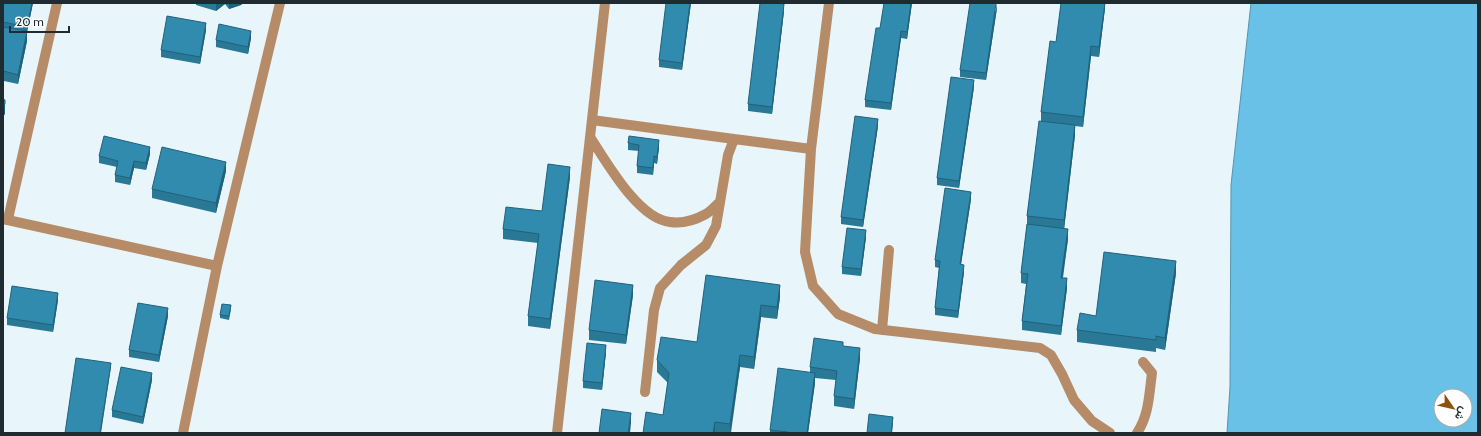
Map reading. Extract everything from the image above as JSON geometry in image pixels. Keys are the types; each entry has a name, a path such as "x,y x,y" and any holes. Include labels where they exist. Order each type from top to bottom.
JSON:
{"street":[{"path":"57,3 6,219 217,266"},
{"path":"183,433 217,266 280,3"},
{"path":"558,433 605,3"},
{"path":"829,3 812,149 805,252 813,286 838,314 875,329 1040,348 1051,355 1074,400 1092,421 1110,433"},
{"path":"592,120 812,149"},
{"path":"590,136 621,183 638,203 652,216 669,222 684,222 707,213 720,202"},
{"path":"645,392 654,310 660,288 681,265 706,245 716,226 728,155 734,139"},
{"path":"882,330 890,250"},
{"path":"1137,433 1143,424 1148,410 1152,374 1143,362"}],"water":[{"path":"1251,3 1478,3 1478,433 1227,433 1230,387 1231,185"}],"building":[{"path":"3,3 32,3 27,27 3,22"},
{"path":"666,3 690,3 682,63 659,60"},
{"path":"760,3 784,4 772,107 748,104"},
{"path":"884,3 911,3 907,32 901,31 891,103 865,100 876,28 880,28"},
{"path":"970,3 996,3 986,73 960,70"},
{"path":"1061,3 1105,3 1099,47 1091,46 1083,117 1041,112 1050,41 1056,42"},
{"path":"167,16 206,23 200,57 161,50"},
{"path":"219,24 251,31 248,47 216,40"},
{"path":"3,27 27,31 18,75 4,71 3,77"},
{"path":"951,77 974,80 959,181 937,178"},
{"path":"3,99 5,100 5,104 3,107"},
{"path":"855,116 878,119 863,220 841,217"},
{"path":"1039,121 1075,125 1064,220 1027,216"},
{"path":"104,136 150,147 146,163 134,161 130,178 115,175 118,161 99,156"},
{"path":"629,136 659,140 657,157 654,156 653,168 637,166 639,145 628,143"},
{"path":"162,147 226,162 216,203 152,189"},
{"path":"548,164 570,167 550,319 528,316 539,234 503,229 506,207 542,211"},
{"path":"945,188 971,192 960,264 964,265 958,311 935,308 940,261 935,260"},
{"path":"1027,224 1068,229 1061,278 1067,278 1061,326 1022,321 1028,274 1021,273"},
{"path":"847,228 866,230 861,269 842,267"},
{"path":"1104,252 1176,261 1165,338 1156,336 1156,340 1077,330 1080,313 1096,316"},
{"path":"706,275 780,285 777,307 761,305 754,357 740,355 730,424 715,422 713,433 643,433 646,412 663,415 669,373 657,360 661,337 697,342"},
{"path":"595,280 633,285 626,335 589,330"},
{"path":"12,286 58,293 53,325 7,318"},
{"path":"138,303 168,308 159,355 129,350"},
{"path":"222,304 231,305 229,316 220,315"},
{"path":"814,338 843,342 843,346 860,348 854,399 834,396 837,371 810,367"},
{"path":"587,343 606,345 602,383 583,381"},
{"path":"76,358 111,363 100,433 65,433"},
{"path":"121,367 152,373 143,417 112,410"},
{"path":"778,368 815,373 807,433 788,433 770,430"},
{"path":"602,409 631,413 628,433 599,433"},
{"path":"869,414 893,417 891,433 867,433"}]}
